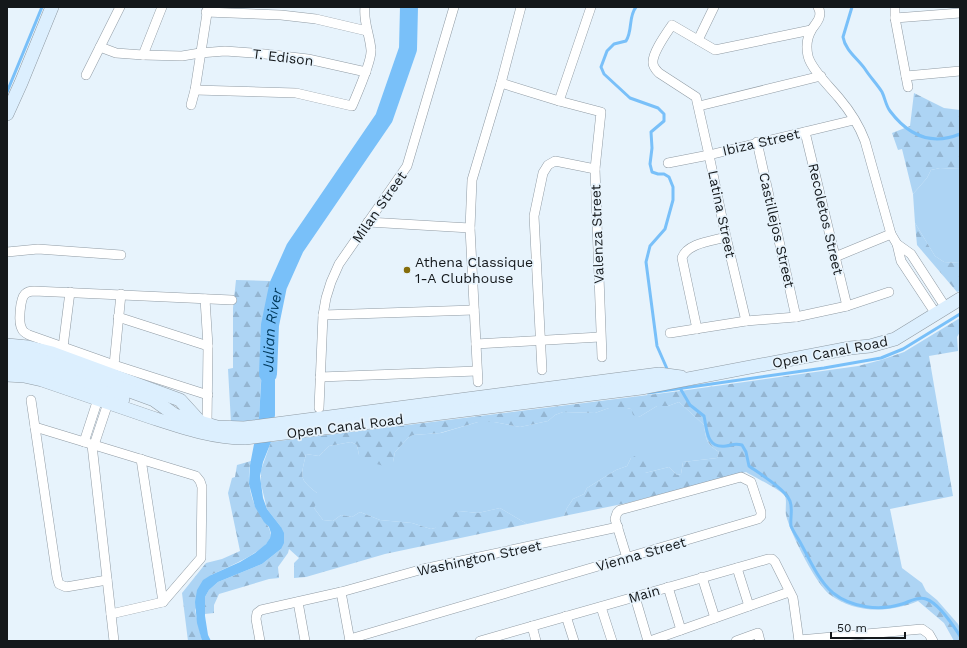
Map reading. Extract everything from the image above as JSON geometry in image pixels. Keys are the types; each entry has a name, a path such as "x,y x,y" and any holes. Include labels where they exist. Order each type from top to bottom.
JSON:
{"main road":[{"path":"7,114 52,7"},
{"name":"Open Canal Road","path":"7,374 42,380 176,425 215,436 231,438 245,433 659,374 691,379 882,343 901,336 960,299"},
{"path":"7,345 28,347 52,353 180,400 204,424"},
{"path":"7,355 27,356 72,370 154,400 174,415 204,424 245,433"},
{"path":"7,365 26,366 40,370 152,408 176,425"}],"street":[{"path":"86,75 120,7"},
{"path":"143,55 162,7"},
{"path":"195,90 296,93 352,106 366,72 372,51 366,31 364,13 365,7"},
{"name":"Milan Street","path":"319,408 323,315 331,282 339,264 407,166 454,7"},
{"path":"478,382 470,228 472,180 501,83 521,7"},
{"path":"501,83 559,101 591,7"},
{"path":"698,40 714,7"},
{"path":"818,7 820,15 818,22 811,30 807,40 806,50 808,58 820,76 847,107 854,120 865,141 891,234 898,244 911,254 925,275 941,311"},
{"path":"895,7 895,18 908,87"},
{"path":"191,105 195,90 207,9 281,14 366,31"},
{"path":"895,18 960,13"},
{"path":"811,30 715,50 672,25 653,57 652,64 659,73 696,97 699,106 820,76"},
{"name":"T. Edison","path":"100,47 116,53 143,55 182,56 225,51 308,59 366,72"},
{"path":"906,76 960,71"},
{"name":"Valenza Street","path":"559,101 601,112 595,169 600,337 602,357"},
{"name":"Latina Street","path":"699,106 726,237 746,321"},
{"name":"Ibiza Street","path":"668,163 854,120"},
{"name":"Recoletos Street","path":"805,132 847,306"},
{"name":"Castillejos Street","path":"757,142 796,317"},
{"path":"542,370 534,209 544,173 548,165 555,161 595,169"},
{"path":"368,222 470,228"},
{"path":"835,257 891,234"},
{"path":"697,329 682,264 682,258 687,250 694,246 726,237"},
{"path":"898,244 901,261 914,281 941,311"},
{"path":"7,252 38,249 121,255"},
{"path":"914,281 925,275"},
{"path":"208,395 114,365 30,335 22,330 20,321 21,303 24,295 28,292 34,291 232,300"},
{"path":"63,347 70,292"},
{"path":"670,333 746,321 796,317 847,306 890,292"},
{"path":"114,365 120,294"},
{"path":"204,424 208,395 206,299"},
{"path":"323,315 474,310"},
{"path":"118,317 208,346"},
{"path":"476,344 600,337"},
{"path":"320,377 477,371"},
{"path":"31,400 59,584 66,587 107,580"},
{"path":"103,401 90,444 114,641"},
{"path":"35,427 196,476 200,481 202,486 201,558 163,602 111,614"},
{"path":"141,459 163,602"},
{"name":"Vienna Street","path":"350,640 758,519 761,516 761,512 751,482 741,477 620,510 615,519 618,528"},
{"path":"618,528 627,558"},
{"name":"Washington Street","path":"260,641 256,619 257,613 261,610 341,592 423,569 618,528"},
{"name":"Main","path":"480,641 498,639 532,626 768,558 775,562 789,592"},
{"path":"736,568 749,606"},
{"path":"702,578 715,618"},
{"path":"668,587 682,630"},
{"path":"341,592 350,640"},
{"path":"635,597 649,641 789,592 793,598 799,640 922,629 929,634 933,641"},
{"path":"298,602 305,641"},
{"path":"601,607 612,641"},
{"path":"566,616 574,641"},
{"path":"532,626 536,641"},
{"path":"736,641 759,637"}],"green space":[{"path":"914,93 944,108 960,110 960,169 940,168 931,170 927,178 913,194 902,149 898,150 892,133 910,126"},
{"path":"940,168 960,169 960,263 944,262 935,256 915,223 913,194 927,178 931,170"},
{"path":"915,223 935,256 944,262 960,263 960,291 957,292 917,245"},
{"path":"236,280 270,281 264,323 259,420 231,423 228,369 233,368 233,308"},
{"path":"960,318 960,332 957,337 958,351 929,356 953,496 890,509 902,568 922,583 926,591 937,600 958,624 960,628 960,641 954,641 944,623 918,601 896,608 873,610 839,601 829,594 814,574 795,539 786,515 786,500 783,493 746,472 627,503 564,516 573,499 584,494 587,488 616,470 627,466 631,458 635,456 643,458 647,467 645,473 669,467 677,475 681,474 683,462 717,458 719,452 711,446 707,440 704,425 679,402 668,406 657,406 639,417 633,415 631,409 609,408 595,413 563,412 555,415 548,421 520,427 494,422 478,422 440,433 413,435 409,437 395,452 393,462 388,467 365,461 359,455 357,445 351,442 329,446 319,456 306,454 302,476 307,484 317,493 317,502 314,508 323,520 333,521 341,515 352,517 360,512 380,520 412,523 431,529 435,528 442,516 459,511 478,513 500,508 527,524 385,554 306,577 294,578 294,563 299,558 289,549 288,553 278,567 279,578 269,579 219,594 214,605 214,613 205,614 205,597 209,590 218,582 262,564 281,549 281,527 267,509 261,484 261,470 271,442 680,391 858,366 904,352"},
{"path":"679,402 704,425 707,441 719,452 717,458 683,462 681,474 677,475 669,467 645,473 631,458 627,466 616,470 587,488 584,494 573,499 564,516 527,524 500,508 478,513 459,511 435,528 431,529 412,523 380,520 360,512 352,517 341,515 333,521 323,520 314,508 317,493 307,484 302,476 306,454 319,456 329,446 351,442 357,445 359,455 393,462 395,452 409,437 413,435 441,433 478,422 494,422 520,427 548,421 555,415 563,412 595,413 609,408 631,409 639,417 657,406 668,406"},
{"path":"251,461 249,484 251,495 257,510 270,530 270,538 267,543 253,554 211,575 195,610 202,641 188,641 182,593 206,563 222,559 240,551 228,493 232,478 235,477 237,465"}],"water":[{"path":"275,349 275,415 271,442 263,462 260,476 263,498 267,509 284,533 284,543 281,549 262,564 218,582 209,590 205,597 205,616 208,635 211,641 202,641 197,623 195,602 197,590 203,580 255,553 266,544 270,538 271,533 269,527 264,522 255,507 249,484 250,465 259,418 263,350"}],"waterway":[{"path":"7,92 42,7"},
{"name":"Julian River","path":"268,374 270,325 278,286 295,248 384,118 408,49 409,7"},
{"path":"636,7 632,15 626,41 614,44 607,51 601,67 604,74 630,98 658,108 664,114 664,121 651,132 652,148 650,164 652,172 664,174 669,177 673,187 673,200 665,229 650,246 646,262 657,346 668,371"},
{"path":"852,7 843,37 844,42 880,89 889,109 897,119 912,132 921,136 939,139 960,134"},
{"path":"648,393 824,368 881,358 903,349 960,314"},
{"path":"680,388 690,405 704,416 707,432 711,441 719,446 735,444 742,445 746,452 749,466 772,482 787,496 791,504 791,526 818,575 833,593 857,605 876,608 893,606 917,599 926,599 931,601 940,610 960,636"}],"place":[{"name":"Athena Classique 1-A Clubhouse","path":"407,270"}]}
